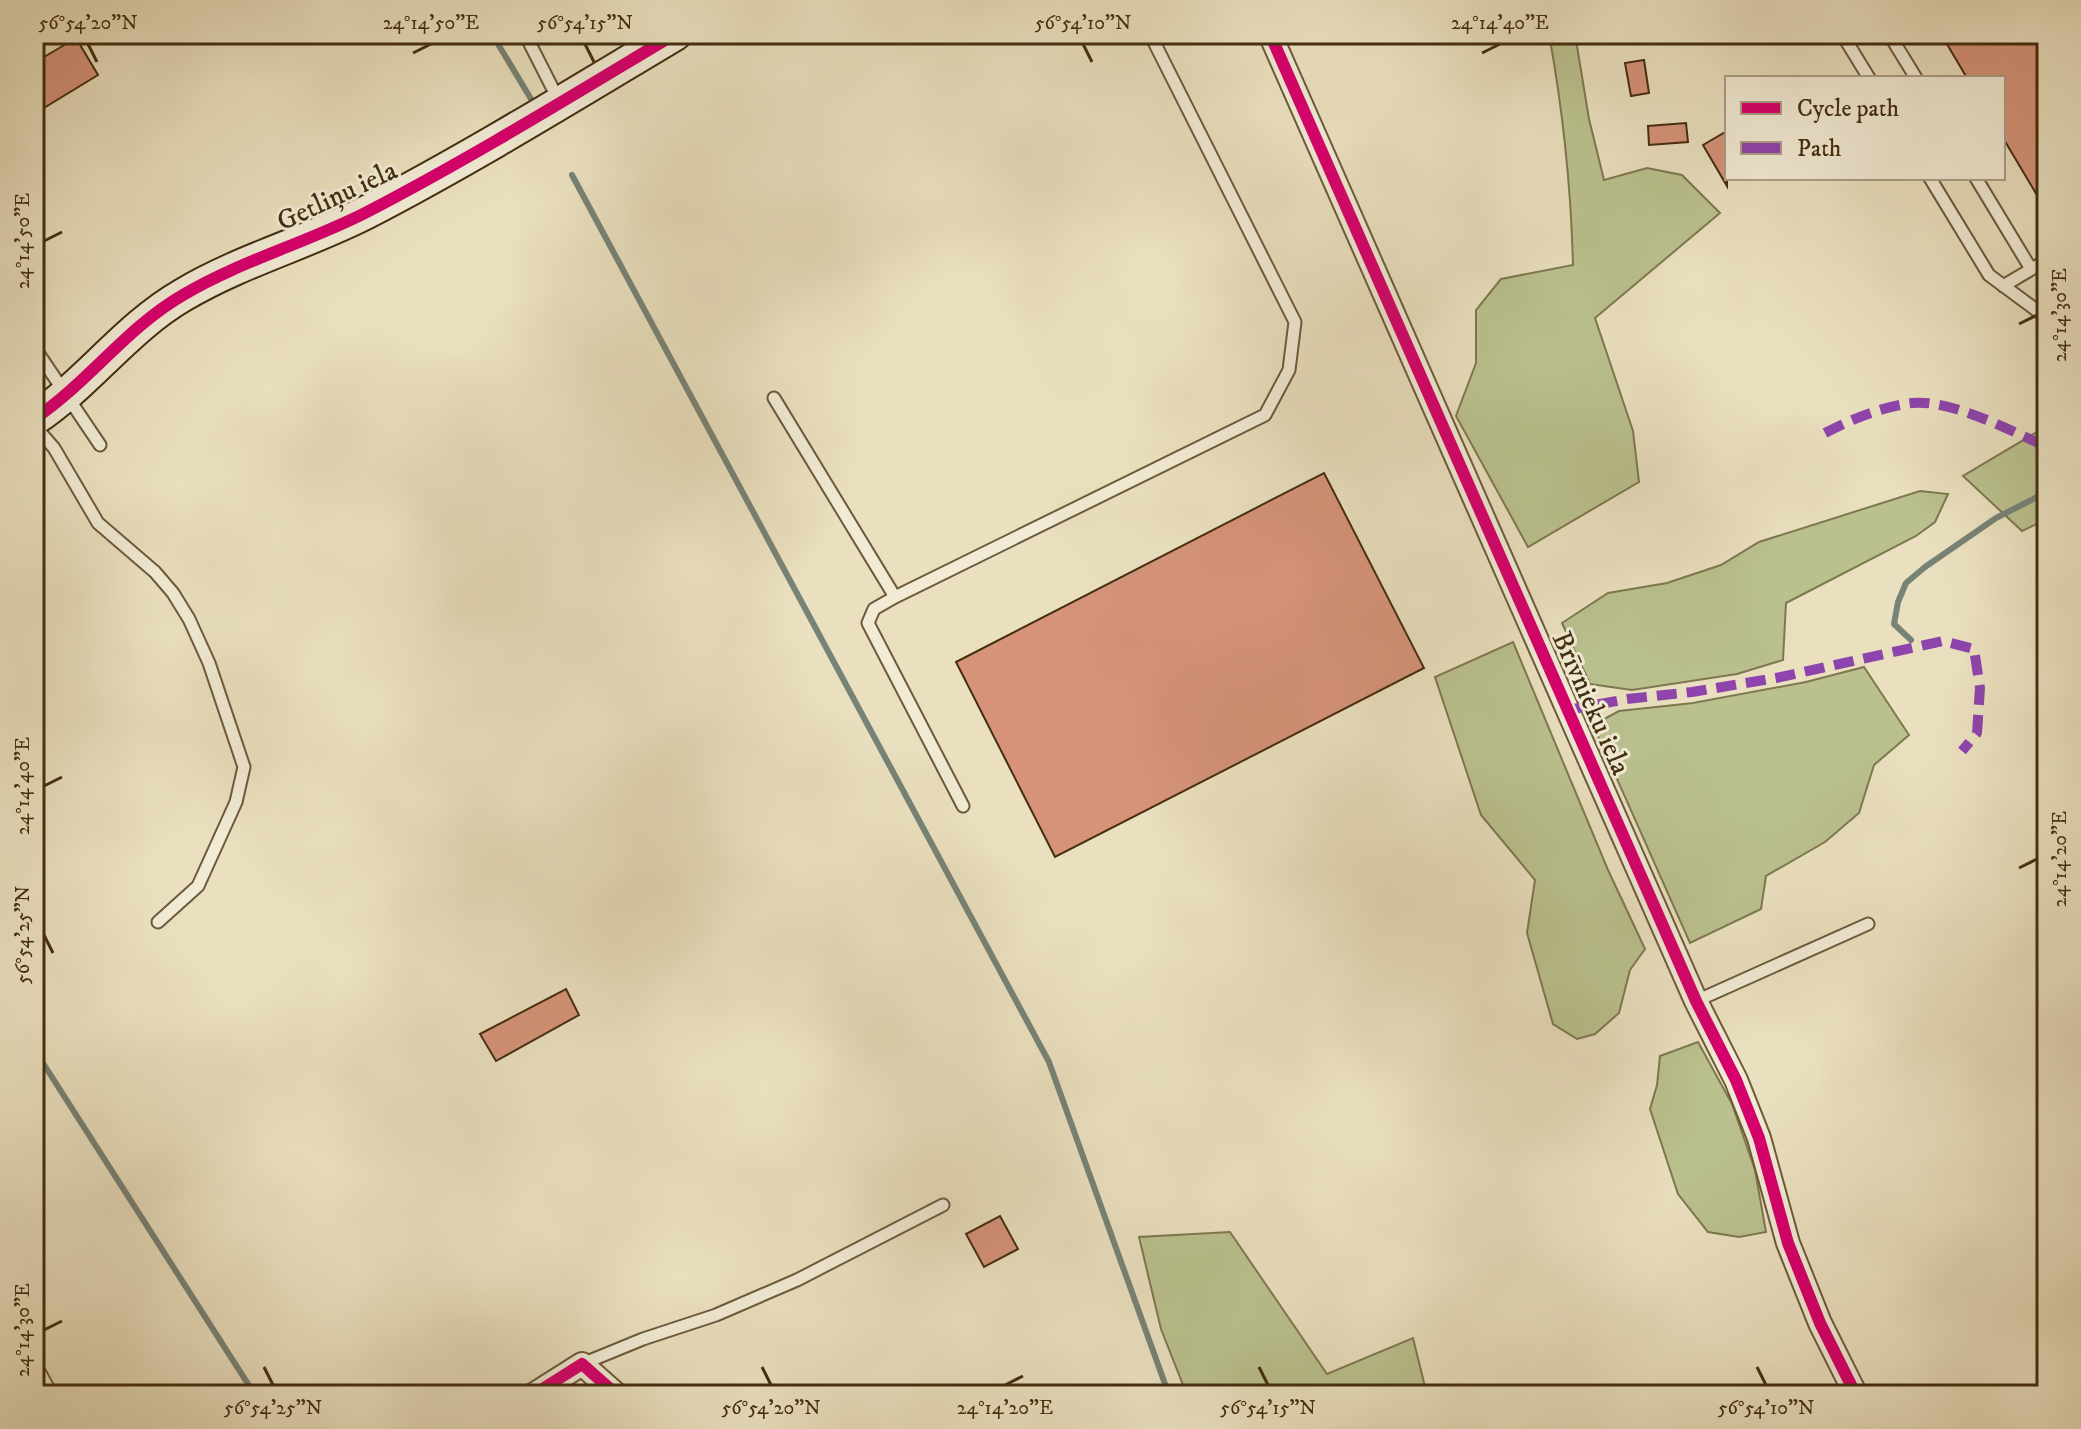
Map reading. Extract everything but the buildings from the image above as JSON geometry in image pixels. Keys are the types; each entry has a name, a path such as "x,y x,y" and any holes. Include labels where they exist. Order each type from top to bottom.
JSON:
{"street":[{"name":"Getliņu iela","path":"34,422 144,320 185,294 362,214 560,103 675,34"},
{"name":"Brīvnieku iela","path":"1270,34 1696,1001 1736,1080 1759,1138 1788,1243 1820,1323 1856,1395"},
{"path":"533,1395 582,1364 617,1395"}],"lane":[{"path":"525,34 560,103"},
{"path":"963,806 868,623 874,609 1265,415 1289,370 1295,322 1150,34"},
{"path":"1842,34 1868,76"},
{"path":"1889,34 1915,76"},
{"path":"1931,180 1989,275 2047,318"},
{"path":"1977,180 2031,269"},
{"path":"2003,286 2047,260"},
{"path":"34,347 100,445"},
{"path":"774,398 895,597"},
{"path":"34,422 54,448 98,523 155,572 181,606 209,663 244,767 236,802 198,886 158,922"},
{"path":"1696,1001 1868,924"},
{"path":"582,1364 643,1339 716,1315 783,1286 943,1205"},
{"path":"34,1362 52,1395"}],"green space":[{"path":"1549,34 1575,34 1589,119 1604,180 1647,168 1682,175 1720,213 1595,318 1633,431 1639,482 1528,547 1456,416 1476,363 1476,310 1501,279 1573,265 1566,149"},
{"path":"2047,426 2047,519 2022,531 1963,476"},
{"path":"1920,491 1948,494 1935,522 1916,536 1786,603 1783,660 1737,674 1632,690 1590,684 1562,623 1608,593 1667,583 1721,565 1759,542"},
{"path":"1513,642 1608,870 1645,949 1630,970 1619,1013 1595,1034 1577,1039 1553,1024 1527,933 1535,880 1481,815 1435,677"},
{"path":"1864,667 1909,735 1874,765 1859,813 1825,842 1766,876 1761,909 1690,943 1593,725 1619,711 1693,703 1806,682"},
{"path":"1698,1042 1732,1104 1755,1170 1766,1232 1739,1237 1708,1232 1678,1194 1650,1109 1657,1085 1660,1056"},
{"path":"1230,1232 1327,1374 1413,1338 1427,1395 1187,1395 1161,1329 1139,1237"}],"waterway":[{"path":"492,34 531,99"},
{"path":"572,175 1049,1062 1169,1395"},
{"path":"1911,640 1894,624 1906,583 1996,518 2047,492"},
{"path":"34,1049 255,1395"}],"marked path":[{"path":"1825,433 1878,411 1912,403 1927,403 1962,411 2047,447"},
{"path":"34,435 40,431"},
{"path":"1568,710 1776,678 1943,641 1974,649 1980,688 1977,733 1962,751"}],"cycle path":[{"path":"34,419 54,405 143,323 183,295 227,272 343,224 405,192 675,34"},
{"path":"1270,34 1696,1001 1736,1080 1759,1138 1788,1243 1820,1323 1856,1395"},
{"path":"533,1395 582,1364 617,1395"}]}
